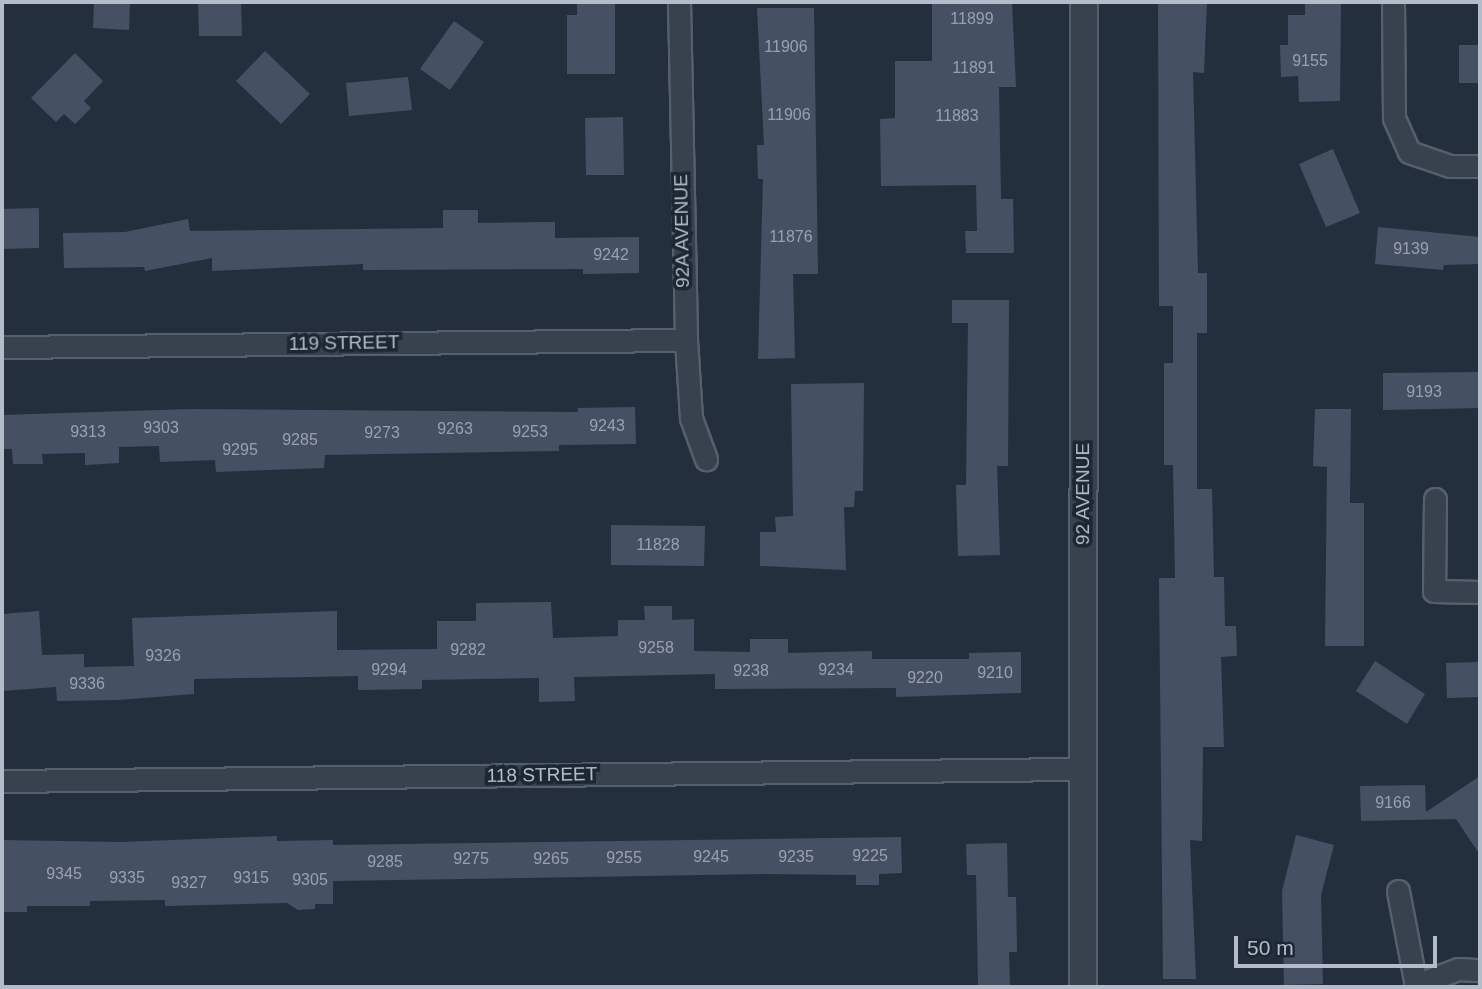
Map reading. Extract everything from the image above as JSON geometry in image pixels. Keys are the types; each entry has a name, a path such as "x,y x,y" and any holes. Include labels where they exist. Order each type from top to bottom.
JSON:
{"street":[{"name":"92A AVENUE","path":"679,2 685,340 691,418 706,458"},
{"name":"92 AVENUE","path":"1083,987 1084,2"},
{"path":"1393,2 1394,118 1409,152 1450,166 1480,166"},
{"name":"119 STREET","path":"2,346 685,340"},
{"path":"1434,499 1434,592 1480,592"},
{"name":"118 STREET","path":"2,781 1083,769"},
{"path":"1398,891 1416,985 1458,969 1480,970"}],"building":[{"path":"94,2 130,2 129,30 93,28"},
{"path":"198,2 241,2 242,36 199,36"},
{"path":"577,2 615,2 615,74 567,74 567,15 577,15"},
{"path":"932,2 1012,2 1016,87 999,87 1001,199 1013,199 1014,253 966,253 965,231 977,231 976,185 881,186 880,119 895,118 895,61 932,61"},
{"path":"1158,2 1207,2 1204,73 1193,72 1198,273 1207,273 1207,333 1197,333 1197,489 1212,489 1214,577 1224,577 1225,626 1236,626 1237,656 1221,657 1224,747 1203,747 1202,841 1190,840 1196,979 1163,979 1159,578 1175,578 1173,465 1164,465 1164,363 1173,363 1173,306 1159,306"},
{"path":"1305,2 1341,2 1340,101 1299,102 1298,76 1281,77 1280,45 1288,45 1288,15 1305,15"},
{"path":"757,8 814,8 818,274 793,274 795,358 758,359 763,179 758,179 757,145 764,145"},
{"path":"454,21 484,42 450,90 420,69"},
{"path":"1459,45 1480,45 1480,83 1459,83"},
{"path":"265,51 310,94 281,124 236,81"},
{"path":"75,53 103,81 84,101 91,108 75,124 64,114 56,122 31,98"},
{"path":"408,77 412,110 349,116 346,83"},
{"path":"623,117 624,175 586,175 585,118"},
{"path":"1333,149 1360,213 1326,227 1299,164"},
{"path":"39,208 39,248 2,249 2,209"},
{"path":"443,210 478,210 478,223 555,222 555,238 639,237 639,273 583,274 583,269 363,270 363,264 212,271 212,258 145,271 144,267 64,268 63,233 125,232 188,219 190,231 443,228"},
{"path":"1378,227 1480,237 1480,264 1444,265 1443,270 1375,264"},
{"path":"952,300 1009,300 1008,466 997,466 1000,555 958,556 956,485 966,485 968,323 952,323"},
{"path":"1480,372 1480,408 1383,410 1383,373"},
{"path":"864,383 863,491 855,491 854,507 844,507 846,570 760,566 760,532 776,532 775,517 793,516 791,384"},
{"path":"635,407 636,444 559,445 559,451 325,455 324,468 216,472 215,460 160,462 159,446 119,447 119,463 85,465 85,453 42,454 43,464 13,464 12,449 2,449 2,415 191,409 578,412 578,408"},
{"path":"1315,409 1351,409 1350,503 1364,503 1364,646 1325,646 1327,467 1313,466"},
{"path":"611,525 705,526 704,566 611,565"},
{"path":"551,602 553,638 618,636 618,620 645,620 644,606 672,606 672,620 694,619 694,651 750,652 750,639 788,639 788,653 872,651 872,659 969,659 969,653 1021,652 1021,693 896,697 896,688 715,689 715,674 574,677 575,701 539,702 539,678 422,680 422,689 358,690 358,676 194,679 194,694 117,700 57,701 56,687 2,691 2,614 39,611 42,655 84,654 84,667 134,666 132,618 337,611 337,650 437,649 437,621 476,621 476,603"},
{"path":"1375,661 1425,694 1407,724 1356,691"},
{"path":"1480,662 1480,697 1447,698 1446,663"},
{"path":"1480,776 1480,855 1456,819 1361,821 1360,786 1425,785 1426,812"},
{"path":"1296,835 1334,845 1321,895 1323,984 1284,985 1282,891"},
{"path":"277,836 277,841 333,840 333,845 901,837 902,873 879,874 879,885 856,885 856,875 766,874 333,881 333,904 315,904 315,909 298,910 287,903 165,906 165,900 90,901 90,906 27,906 27,912 2,912 2,840 120,842"},
{"path":"1007,843 1008,897 1016,897 1017,952 1009,952 1010,987 978,987 976,875 967,875 966,844"}]}
